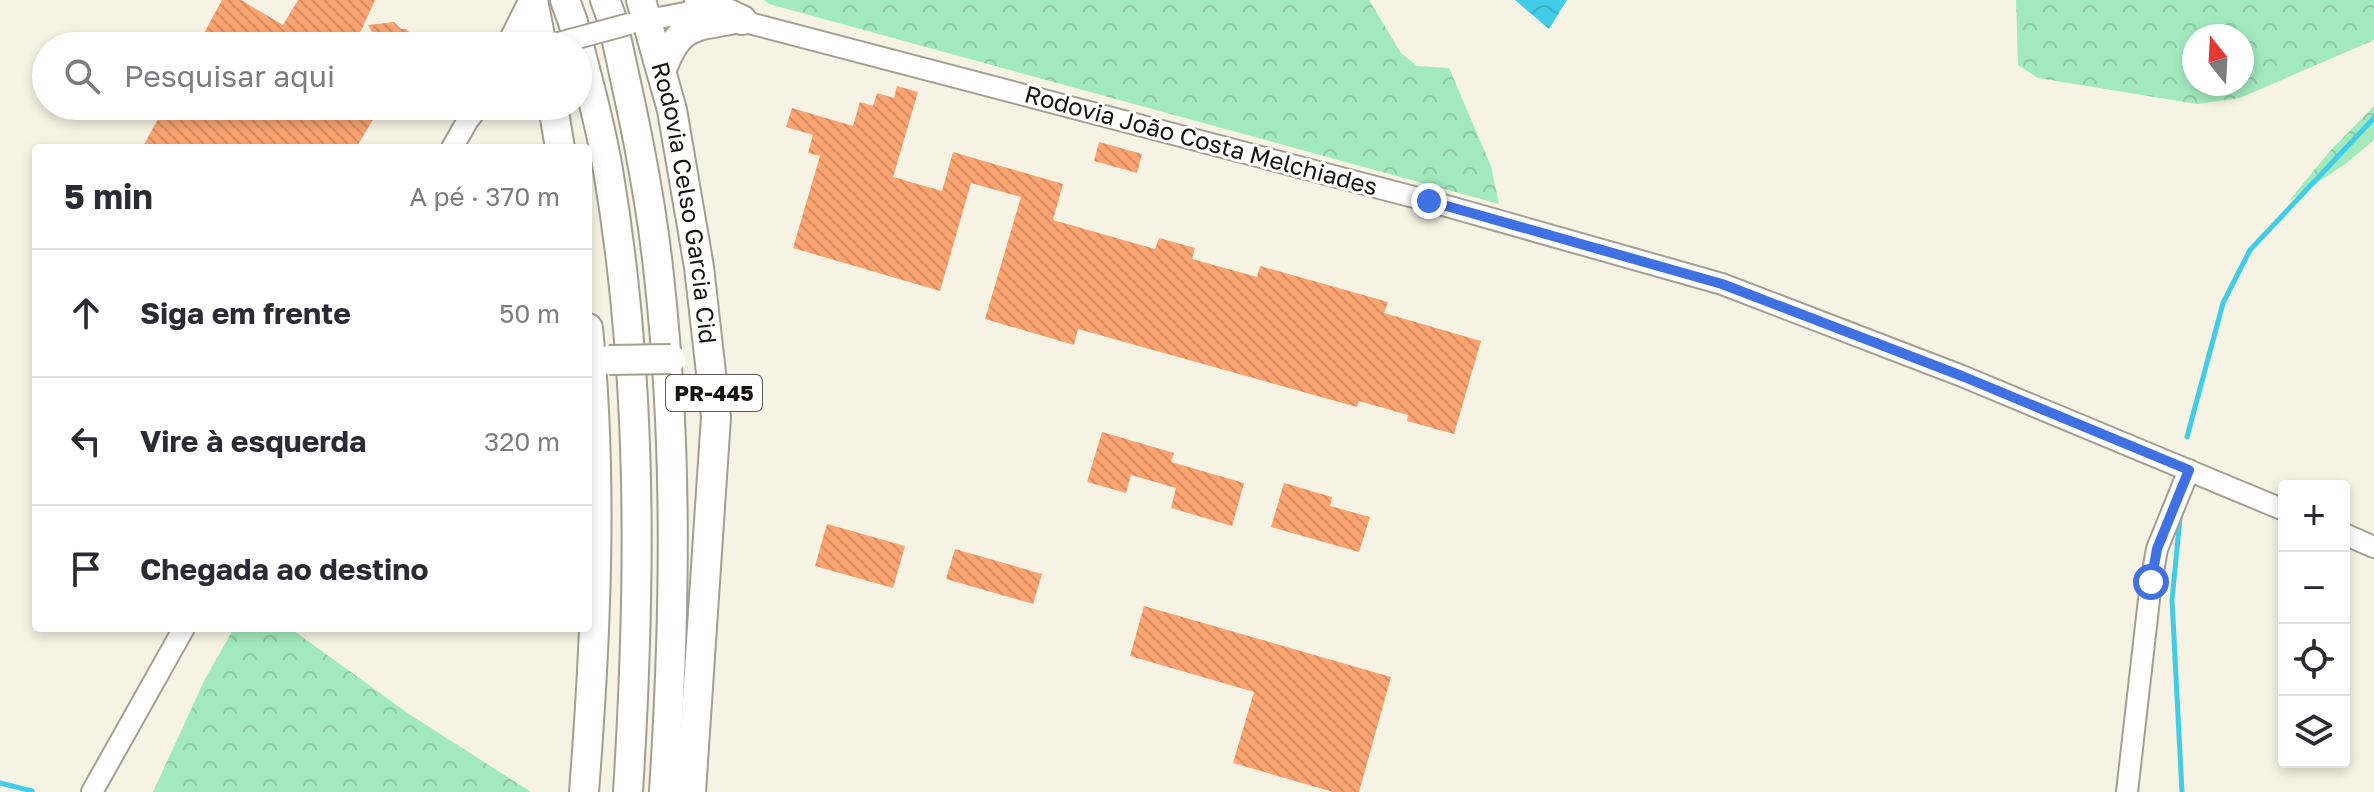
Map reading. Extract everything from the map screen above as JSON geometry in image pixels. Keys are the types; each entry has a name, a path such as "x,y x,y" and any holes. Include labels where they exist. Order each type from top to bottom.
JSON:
{"highway":[{"name":"PR-445","path":"565,0 575,32"},
{"name":"Rodovia Celso Garcia Cid","path":"605,0 612,19 643,161 659,276 672,442 674,569 664,792"},
{"path":"699,0 743,21"},
{"path":"533,1 545,32"},
{"path":"518,32 533,1"},
{"name":"Rodovia Celso Garcia Cid","path":"639,15 662,69 672,110 696,251 716,417 691,792"},
{"path":"662,69 679,36 686,30 743,21"},
{"name":"PR-445","path":"592,101 608,167 624,280 638,472 638,567 628,792"},
{"path":"551,120 559,144"},
{"path":"584,792 594,664 600,360 592,339"},
{"path":"600,360 709,357"}],"street":[{"name":"Rodovia João Costa Melchiades","path":"589,32 639,15 702,11 1429,201 1722,284 1962,376 2278,507"},
{"path":"454,144 468,120"},
{"path":"2127,792 2157,549 2189,470"},
{"path":"2350,537 2374,547"},
{"path":"92,792 182,632"}],"green space":[{"path":"764,0 1369,0 1401,53 1417,66 1449,68 1491,166 1499,204 769,4"},
{"path":"2016,0 2374,0 2374,40 2254,92 2254,24 2182,24 2182,96 2245,96 2240,98 2197,104 2038,78 2018,65"},
{"path":"2374,106 2374,140 2344,165 2288,202 2329,152"},
{"path":"232,632 296,632 409,714 531,792 153,792 205,679"}],"water":[{"path":"1515,0 1567,0 1549,29"}],"building":[{"path":"222,0 241,0 283,25 298,0 375,0 360,32 205,32"},
{"path":"394,22 409,32 372,32 368,25"},
{"path":"897,86 918,92 893,177 942,191 953,152 1063,184 1053,220 1155,249 1159,238 1195,248 1192,259 1257,277 1260,266 1388,302 1384,313 1481,341 1454,434 1407,421 1408,415 1359,401 1357,407 1078,329 1074,345 985,319 1021,197 971,183 940,291 793,248 820,156 808,153 813,135 786,127 792,108 853,126 860,102 873,106 877,93 894,98"},
{"path":"157,120 373,120 358,144 144,144"},
{"path":"1099,142 1142,154 1137,173 1094,161"},
{"path":"1102,432 1174,453 1171,462 1244,483 1232,526 1171,508 1176,488 1131,475 1126,493 1087,482"},
{"path":"1284,483 1332,497 1330,506 1370,517 1359,552 1271,527"},
{"path":"827,524 905,546 893,588 815,566"},
{"path":"955,549 1042,574 1033,604 946,579"},
{"path":"1144,606 1391,677 1359,792 1333,792 1233,763 1254,692 1130,656"}],"waterway":[{"path":"2187,437 2223,303 2250,250 2374,118"},
{"path":"2180,518 2172,600 2182,792"},
{"path":"0,783 32,791"}],"route":[{"path":"1429,201 1722,284 1962,376 2189,470 2157,549 2151,582"}]}
